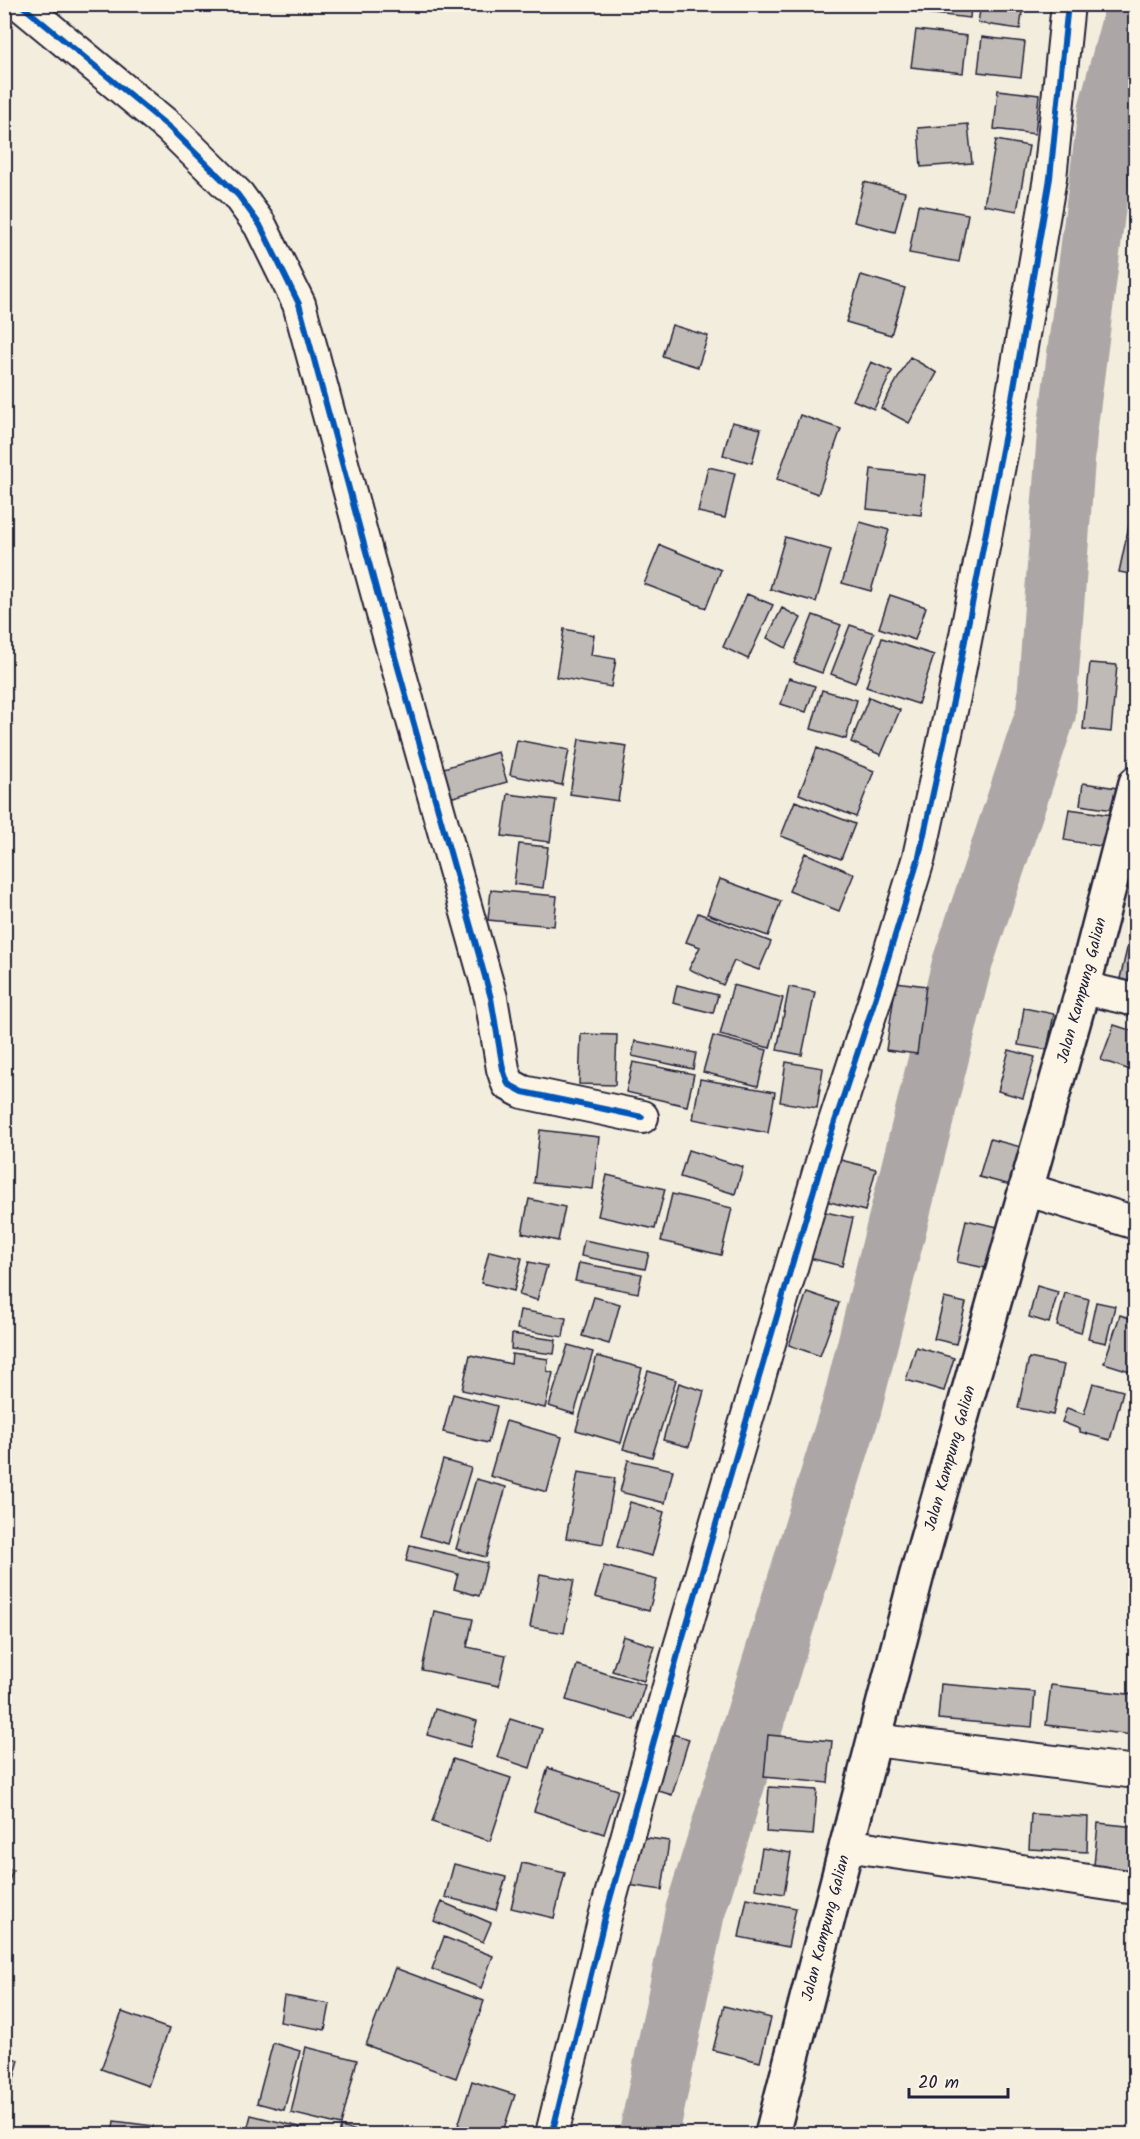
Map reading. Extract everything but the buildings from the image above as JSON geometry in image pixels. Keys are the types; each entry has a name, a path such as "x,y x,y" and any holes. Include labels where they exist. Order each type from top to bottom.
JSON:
{"main road":[{"name":"Jalan Kampung Galian","path":"772,2134 917,1574 1083,988 1134,797"}],"street":[{"path":"20,4 170,128 238,195 260,225 299,304 365,550 491,998 503,1069 508,1084 523,1092 642,1117"},
{"path":"552,2134 605,1917 680,1647 825,1152 919,857 955,692 1013,393 1050,178 1068,4"},
{"path":"1083,988 1136,1000"},
{"path":"1025,1189 1136,1222"},
{"path":"874,1740 1136,1772"},
{"path":"846,1845 1136,1888"}],"waterway":[{"path":"649,2134 695,1912 852,1406 962,964 1046,713 1067,433 1108,111 1136,5"}],"cycle path":[{"path":"20,4 170,128 238,195 260,225 299,304 491,998 503,1069 508,1084 523,1092 642,1117"},
{"path":"552,2134 605,1917 680,1647 825,1152 919,857 955,692 1013,393 1050,178 1068,4"}]}
